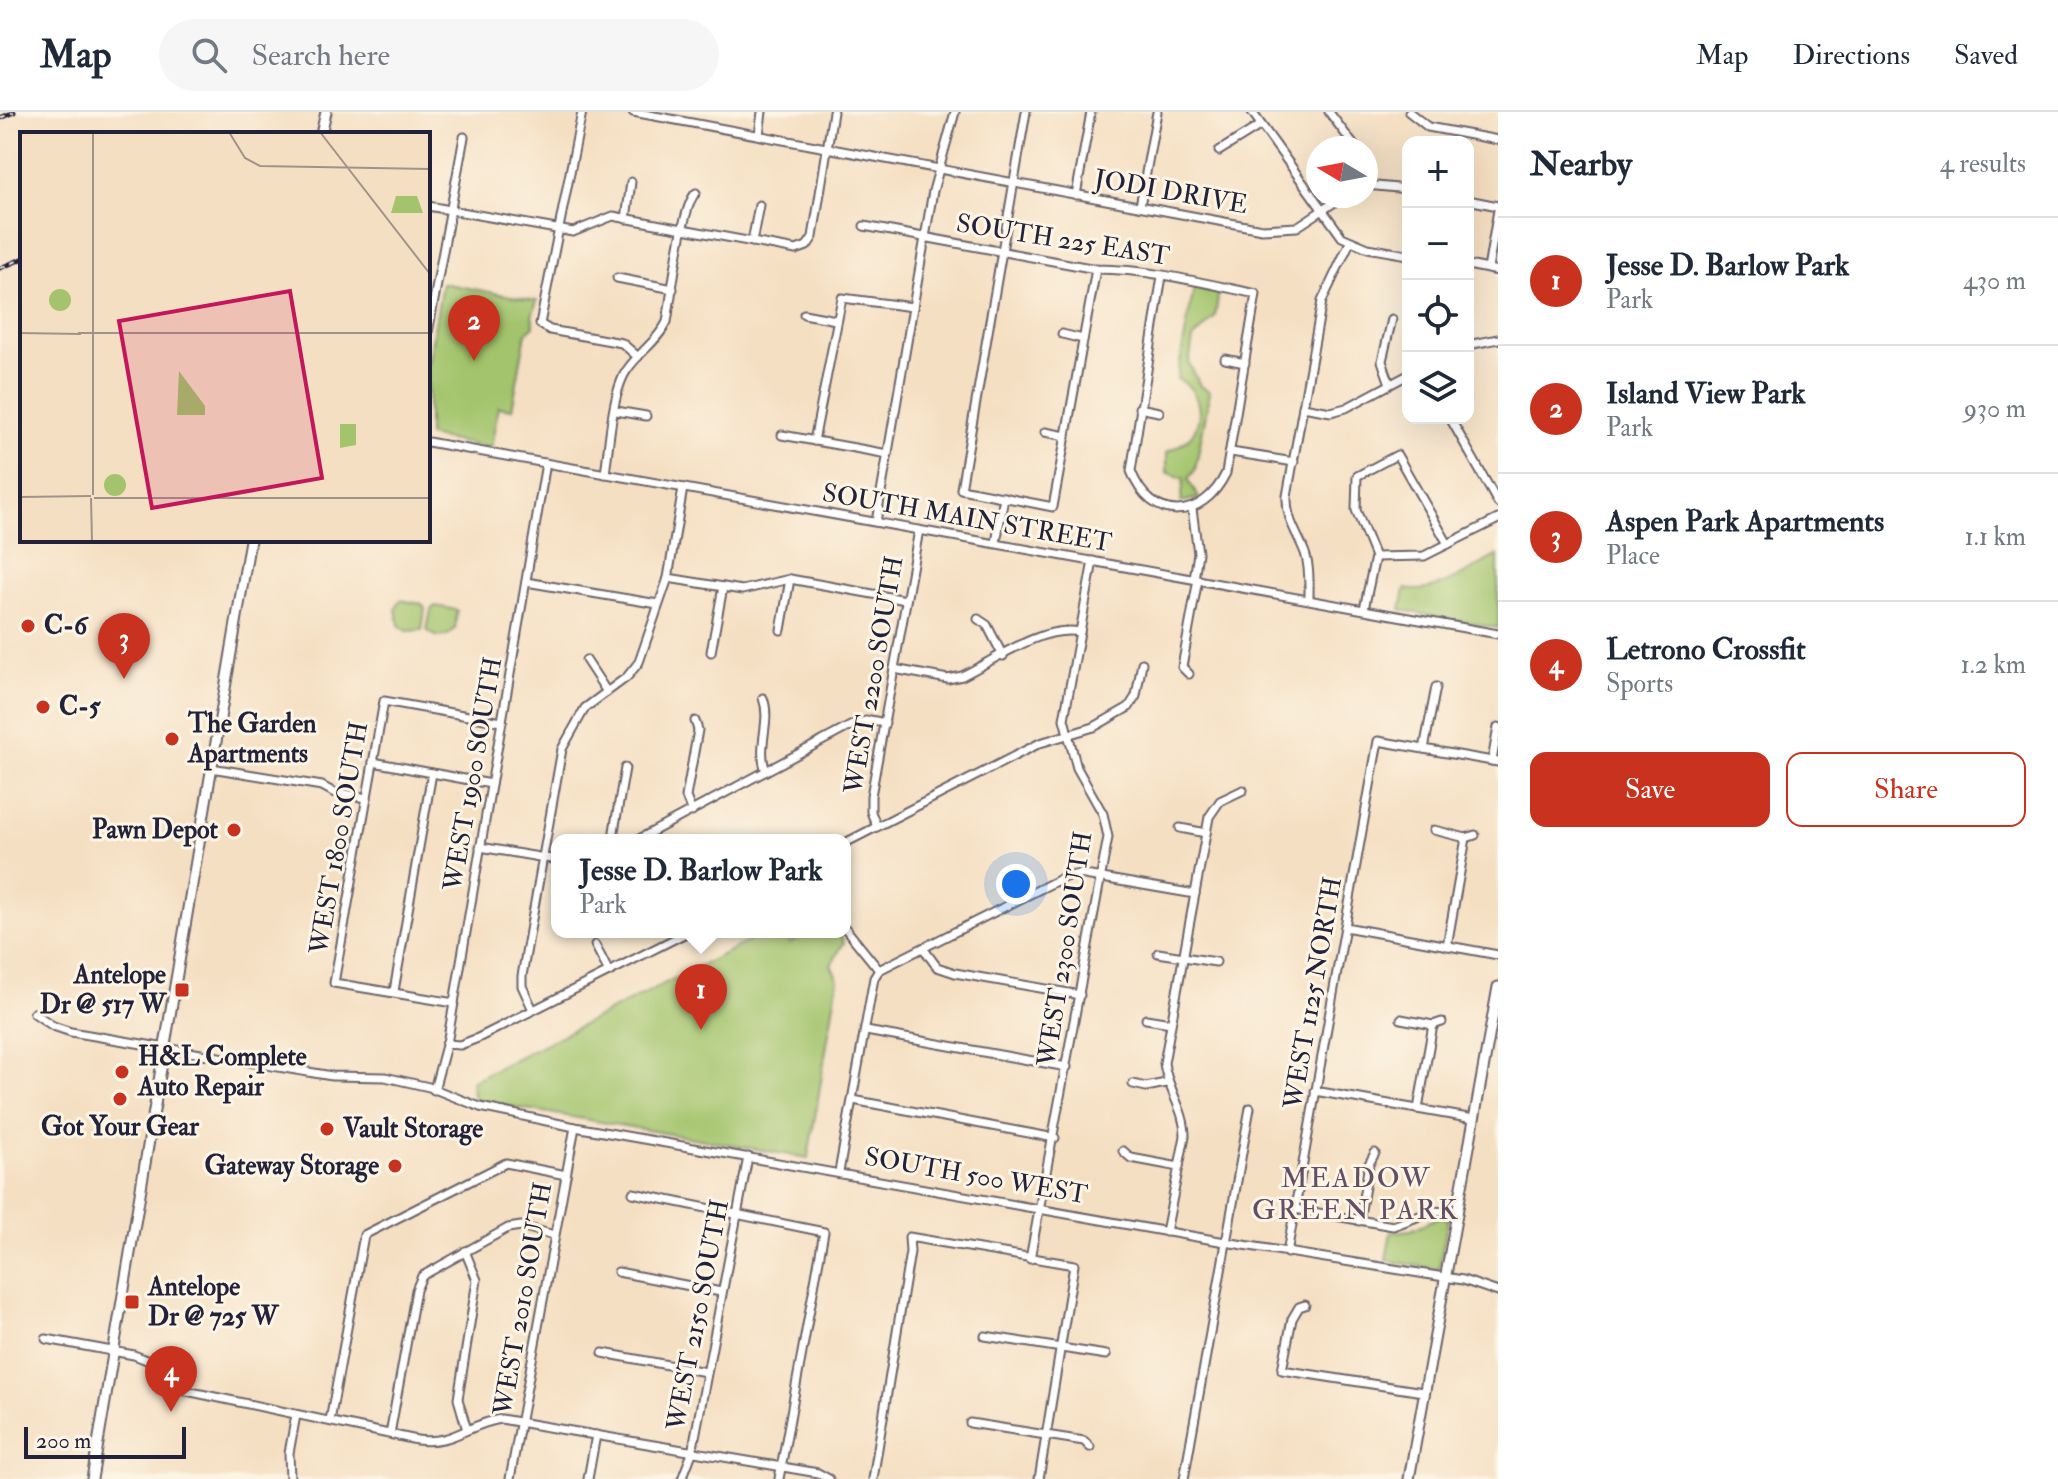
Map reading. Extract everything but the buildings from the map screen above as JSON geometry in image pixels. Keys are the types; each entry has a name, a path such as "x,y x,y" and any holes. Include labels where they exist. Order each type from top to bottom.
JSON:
{"main road":[{"path":"321,132 326,112"},
{"path":"92,1479 250,542"},
{"path":"1409,1479 1474,1119 1495,1021 1498,987"}],"street":[{"path":"582,112 540,324 550,330 622,343 638,357"},
{"name":"JODI DRIVE","path":"633,112 940,168 983,179 1275,230 1297,227 1327,208"},
{"path":"759,135 762,112"},
{"path":"430,206 573,232 602,219 626,219 796,250 807,246 813,237 833,112"},
{"path":"876,522 926,238 955,112"},
{"path":"1026,112 961,489 1053,507 1096,269"},
{"path":"1076,195 1091,112"},
{"path":"1140,206 1157,112"},
{"path":"1252,112 1321,212 1350,242 1402,254"},
{"path":"1329,112 1347,136"},
{"path":"1409,112 1428,127 1498,140"},
{"path":"1219,151 1261,125"},
{"path":"430,322 464,137"},
{"path":"626,219 631,182"},
{"path":"1378,186 1402,188"},
{"path":"605,474 623,376 661,334 673,289 690,197 696,193"},
{"path":"1474,202 1498,208 1488,269"},
{"path":"752,242 759,205"},
{"name":"SOUTH 225 EAST","path":"864,226 1096,269 1123,269 1256,294 1245,363"},
{"path":"1309,599 1304,552 1293,532 1287,508 1322,301 1350,242"},
{"path":"1474,266 1498,271"},
{"path":"1162,276 1131,454 1131,471 1136,486 1159,507 1192,509 1217,493 1231,452 1245,363 1225,359"},
{"path":"617,278 673,289"},
{"path":"814,441 842,298 913,307"},
{"path":"804,314 836,320"},
{"path":"1390,384 1382,361 1392,319"},
{"path":"1062,334 1083,339"},
{"path":"1474,344 1498,339"},
{"path":"1303,407 1331,412 1402,378"},
{"path":"1139,408 1159,412"},
{"path":"616,411 646,416"},
{"path":"1453,424 1498,503"},
{"path":"1045,432 1066,436"},
{"path":"782,435 888,454"},
{"name":"SOUTH MAIN STREET","path":"430,442 1498,634"},
{"path":"1231,452 1294,462"},
{"path":"1364,609 1375,557 1356,510 1357,476 1397,455 1448,544"},
{"name":"WEST 1900 SOUTH","path":"434,1090 454,1003 546,463"},
{"path":"533,1010 522,986 522,976 562,749 585,708 639,662 668,578 683,488"},
{"path":"996,543 1004,497"},
{"path":"1189,674 1182,667 1196,579 1198,531 1192,509"},
{"path":"1375,557 1424,556 1498,519"},
{"name":"WEST 2200 SOUTH","path":"877,827 871,812 871,796 919,530"},
{"name":"WEST 2300 SOUTH","path":"1030,1259 1055,1138 1108,837 1103,814 1077,768 1066,736 1064,719 1093,561"},
{"path":"668,578 742,590 790,579 906,600"},
{"path":"781,630 790,579"},
{"path":"526,582 658,604"},
{"path":"711,652 723,587"},
{"path":"978,619 987,625 1003,656"},
{"path":"894,669 948,679 962,676 1046,634 1065,630 1080,632"},
{"path":"586,660 607,692"},
{"path":"851,840 1040,743 1094,727 1129,707 1136,696 1142,663"},
{"path":"1436,687 1424,749 1495,762 1498,727"},
{"path":"763,698 767,708 759,755 766,771"},
{"name":"WEST 1800 SOUTH","path":"394,991 334,983 384,701 502,722"},
{"path":"649,834 854,724 870,720 885,723"},
{"path":"692,812 686,797 698,730 695,721"},
{"name":"WEST 1125 NORTH","path":"1287,1253 1378,741 1424,749"},
{"path":"373,762 491,784"},
{"path":"211,768 322,786 333,792 367,798"},
{"path":"614,834 625,768"},
{"path":"432,773 394,991 454,1003"},
{"path":"1166,1232 1185,1122 1166,1083 1164,1063 1209,817 1220,801 1243,790"},
{"path":"1180,828 1206,833"},
{"path":"1434,830 1466,838 1475,835"},
{"path":"1447,946 1466,838"},
{"path":"480,847 551,859"},
{"path":"839,1172 874,978 879,970 1062,878 1079,874 1195,894"},
{"path":"1345,927 1498,955"},
{"path":"851,935 879,970"},
{"path":"666,938 668,942"},
{"path":"446,1044 460,1045 676,938"},
{"path":"595,945 609,972"},
{"path":"923,948 937,967 1080,995"},
{"path":"1158,953 1216,962"},
{"name":"SOUTH 500 WEST","path":"34,1013 53,1026 71,1032 332,1076 385,1077 499,1112 575,1127 1445,1278 1498,1292"},
{"path":"1146,1019 1171,1023"},
{"path":"1401,1019 1437,1024 1418,1109"},
{"path":"866,1031 1067,1067"},
{"path":"1133,1084 1146,1087 1166,1083"},
{"path":"1315,1091 1474,1119"},
{"path":"853,1100 1055,1138"},
{"path":"1184,1479 1250,1108"},
{"name":"WEST 2010 SOUTH","path":"510,1479 575,1127"},
{"path":"1123,1151 1131,1158 1179,1167"},
{"path":"1359,1221 1369,1164 1375,1153"},
{"name":"WEST 2150 SOUTH","path":"682,1479 692,1453 748,1157"},
{"path":"330,1421 364,1235 498,1165 515,1162 566,1175"},
{"path":"633,1193 824,1232 779,1479"},
{"path":"1295,1209 1393,1226 1433,1211 1458,1213"},
{"path":"390,1434 416,1290 422,1276 514,1226 554,1235"},
{"path":"873,1479 910,1252 909,1237 1074,1265 1039,1479"},
{"path":"465,1251 477,1280 458,1399 467,1430"},
{"path":"618,1272 721,1292"},
{"path":"1305,1305 1299,1307 1292,1319 1282,1370 1423,1392"},
{"path":"985,1336 1106,1355"},
{"path":"46,1339 114,1351 149,1361 182,1390 433,1442 447,1440 489,1421 520,1422 818,1473 829,1479"},
{"path":"603,1353 706,1372"},
{"path":"290,1479 289,1453 296,1415"},
{"path":"970,1423 1084,1441 1090,1447"},
{"path":"588,1479 596,1435"}],"green space":[{"path":"442,283 537,301 532,316 534,326 526,333 512,409 498,407 491,448 430,436 430,353"},
{"path":"1194,287 1219,291 1215,317 1193,339 1189,363 1200,386 1210,392 1195,470 1188,479 1199,498 1181,502 1184,479 1167,472 1167,452 1187,440 1198,422 1195,397 1185,383 1177,379"},
{"path":"1498,555 1498,628 1401,610 1405,589 1428,589 1440,585"},
{"path":"400,600 422,604 425,609 422,630 406,631 399,625 396,609"},
{"path":"435,606 457,610 455,629 445,636 427,630 431,610"},
{"path":"755,938 787,938 790,943 799,938 842,938 844,942 831,965 838,979 808,1158 474,1100 471,1081"},
{"path":"1439,1217 1448,1219 1439,1270 1386,1260 1391,1232 1411,1230"}],"railway":[{"path":"0,118 14,112"},
{"path":"0,268 20,260"}],"place":[{"name":"Island View Park","path":"474,361"},
{"name":"C-6","path":"28,626"},
{"name":"Aspen Park Apartments","path":"124,679"},
{"name":"C-5","path":"43,707"},
{"name":"The Garden Apartments","path":"172,739"},
{"name":"Pawn Depot","path":"234,830"},
{"name":"Antelope Dr @ 517 W","path":"182,990"},
{"name":"Jesse D. Barlow Park","path":"701,1030"},
{"name":"H&L Complete Auto Repair","path":"122,1072"},
{"name":"Got Your Gear","path":"120,1099"},
{"name":"Vault Storage","path":"327,1129"},
{"name":"Gateway Storage","path":"395,1166"},
{"name":"Antelope Dr @ 725 W","path":"132,1302"},
{"name":"Letrono Crossfit","path":"171,1412"}],"district":[{"name":"MEADOW GREEN PARK","path":"1356,1194"}]}
